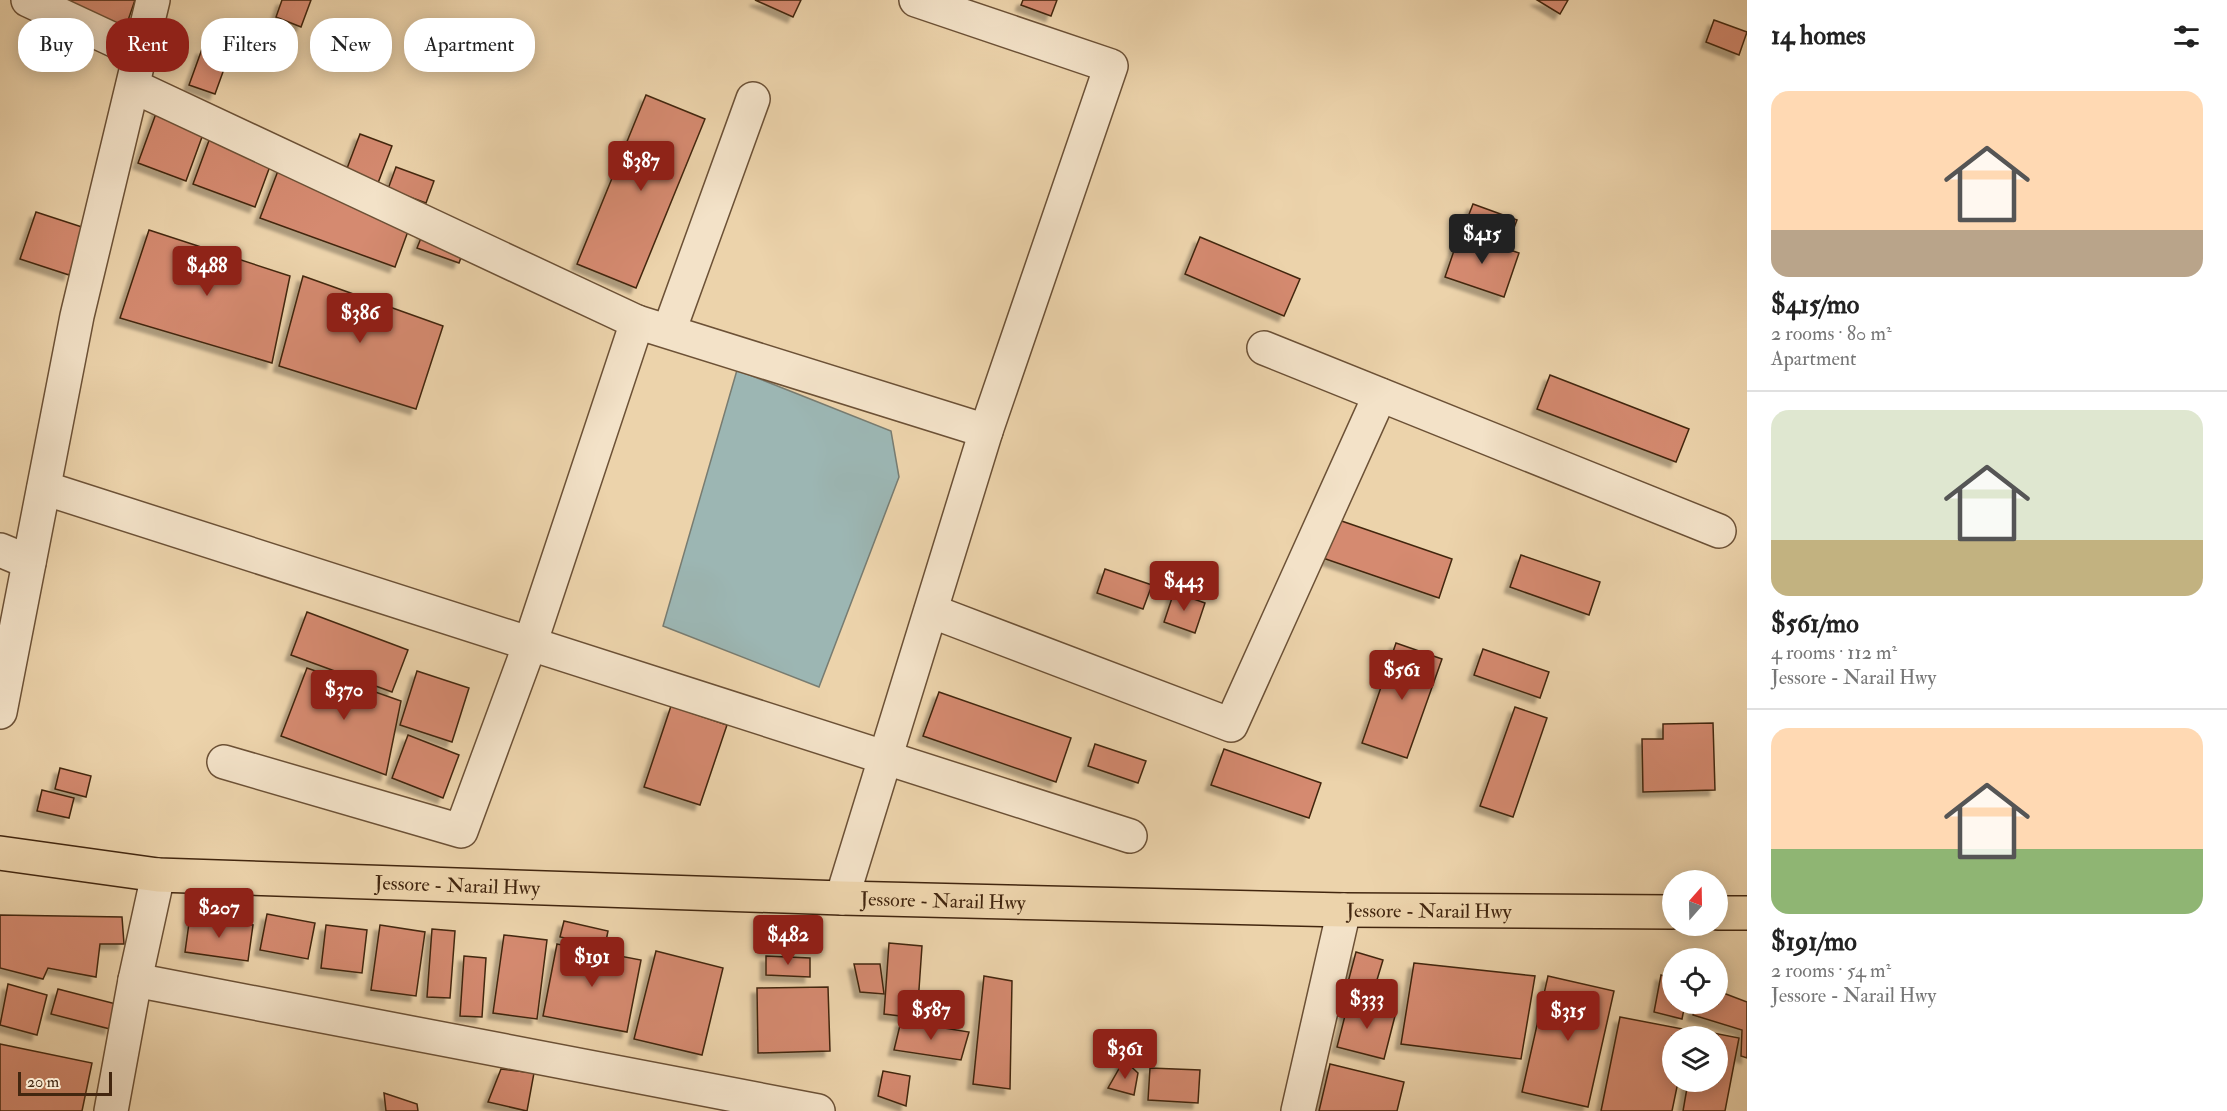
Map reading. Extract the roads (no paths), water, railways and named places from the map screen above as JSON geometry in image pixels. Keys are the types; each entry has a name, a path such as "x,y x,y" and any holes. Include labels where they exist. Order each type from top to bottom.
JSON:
{"highway":[{"name":"Jessore - Narail Hwy","path":"0,853 158,875 842,898 1344,910 1662,912"},
{"path":"1728,913 1747,913"}],"street":[{"path":"27,0 106,36"},
{"path":"0,712 15,556 44,488 77,316 153,0"},
{"path":"842,898 986,431 1111,66 916,0"},
{"path":"133,86 637,322 986,431"},
{"path":"669,331 753,99"},
{"path":"224,762 461,831 530,644 637,322"},
{"path":"1264,348 1719,531"},
{"path":"931,611 1231,725 1380,395"},
{"path":"44,488 1130,836"},
{"path":"111,1111 135,980 158,875"},
{"path":"1298,1111 1344,910"},
{"path":"135,980 818,1111"}],"water":[{"path":"737,370 891,431 899,477 819,687 663,626"}]}
